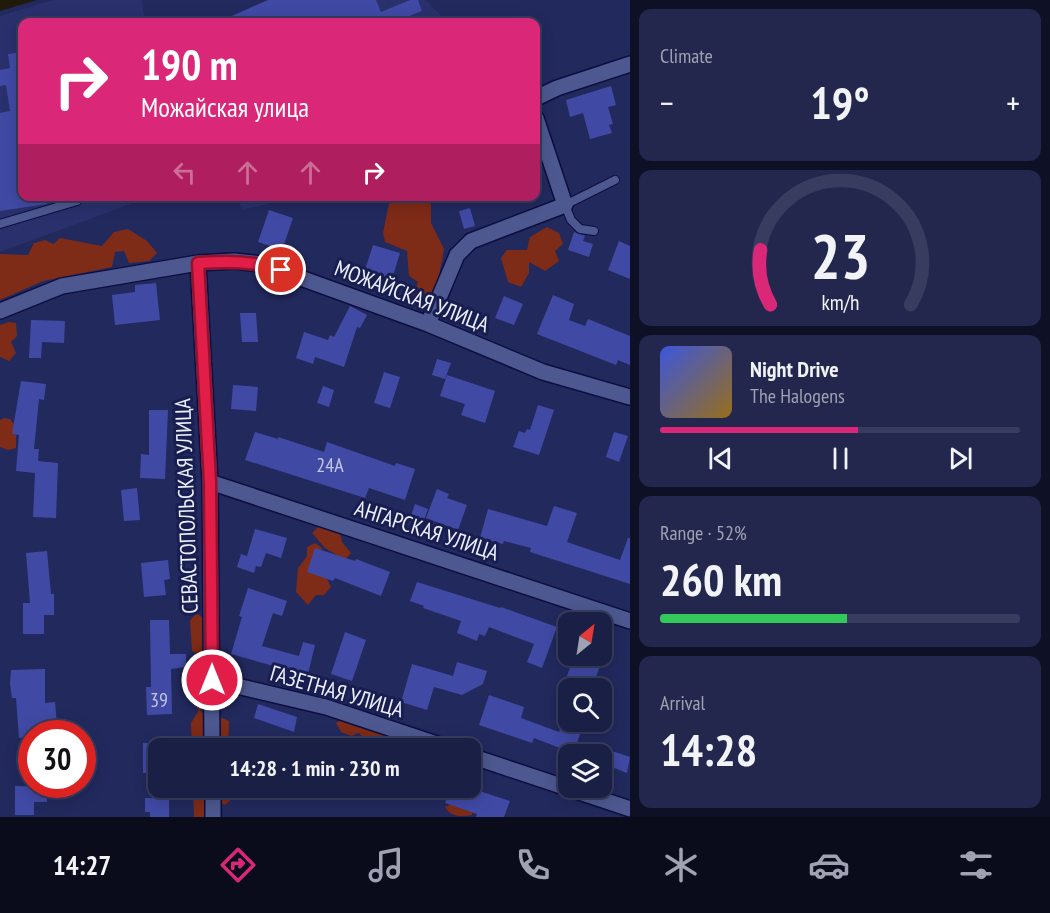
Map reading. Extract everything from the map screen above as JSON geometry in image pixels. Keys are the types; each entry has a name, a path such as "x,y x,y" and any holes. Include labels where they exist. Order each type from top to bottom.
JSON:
{"street":[{"path":"540,96 557,88 630,64"},
{"path":"428,324 457,255 471,241 565,205 540,130"},
{"name":"МОЖАЙСКАЯ УЛИЦА","path":"0,311 62,286 198,263 234,261 262,264 428,324 543,372 630,397"},
{"name":"СЕВАСТОПОЛЬСКАЯ УЛИЦА","path":"198,263 210,482 212,738"},
{"name":"АНГАРСКАЯ УЛИЦА","path":"210,482 630,621"},
{"name":"ГАЗЕТНАЯ УЛИЦА","path":"212,680 326,707 419,738"},
{"path":"481,759 630,809"},
{"path":"213,798 213,817"}],"lane":[{"path":"594,231 580,230 571,220 565,205 615,180"},
{"path":"0,224 77,201"}],"shaded area":[{"path":"0,0 37,0 0,11"},
{"path":"53,0 142,0 144,18 18,18 18,201 133,201 133,203 0,252 0,16"},
{"path":"269,0 426,0 443,18 254,18 250,7"},
{"path":"238,201 278,201 276,202 242,210"},
{"path":"392,201 426,201 431,204 431,223 444,249 436,293 427,307 420,306 412,298 418,282 409,276 407,251 385,242 383,233 389,203"},
{"path":"547,227 559,233 563,244 555,251 559,261 545,271 529,262 529,273 521,287 508,282 501,258 507,250 527,250 530,237"},
{"path":"128,229 147,241 157,253 149,261 129,263 124,251 115,252 112,267 43,281 0,300 0,254 28,255 34,243 45,240 53,244 60,238 102,246 114,232"},
{"path":"9,322 16,323 17,336 11,342 16,353 9,361 0,357 0,325"},
{"path":"10,419 16,427 16,448 8,450 0,447 0,420"},
{"path":"321,524 339,528 342,542 351,553 345,560 325,548 312,533"},
{"path":"315,543 322,548 319,563 331,587 324,595 316,595 308,605 296,592 298,568 307,556 307,547"},
{"path":"196,613 205,619 208,649 201,656 192,651 190,621"},
{"path":"199,691 207,699 200,710 207,718 207,738 192,738 191,723 199,710 191,699"},
{"path":"220,717 229,721 228,738 215,738 215,720"},
{"path":"344,717 355,720 361,728 379,727 404,738 364,738 359,733 351,736 341,732 336,723"},
{"path":"193,798 207,798 208,817 194,817"},
{"path":"217,798 231,798 225,805 217,801"},
{"path":"457,798 478,798 472,815 460,816 450,813 445,807 454,803"}],"building":[{"path":"268,0 376,0 381,12 410,0 418,0 422,11 404,18 227,18"},
{"path":"18,53 18,201 47,201 47,204 0,211 0,113 10,111 6,85 0,86 0,70 10,68 8,54"},
{"path":"611,86 616,105 608,107 613,124 609,125 612,133 590,139 583,113 570,117 566,100"},
{"path":"470,208 475,226 464,229 459,211"},
{"path":"269,210 293,218 282,250 258,242"},
{"path":"574,232 585,236 583,241 593,244 589,257 568,250"},
{"path":"619,241 630,246 630,279 608,270"},
{"path":"373,245 400,253 391,282 364,273"},
{"path":"156,283 160,320 115,325 112,295 135,292 135,285"},
{"path":"553,295 574,304 569,320 585,326 588,319 630,336 630,365 618,360 616,365 537,334"},
{"path":"504,296 523,304 514,325 495,318"},
{"path":"350,306 367,315 360,328 357,327 344,367 315,357 313,364 296,358 304,332 328,340 330,335 334,337"},
{"path":"240,313 256,313 258,342 242,342"},
{"path":"31,320 65,321 64,343 42,342 41,358 29,358"},
{"path":"437,359 451,363 445,379 432,375"},
{"path":"384,372 400,377 390,408 374,403"},
{"path":"447,375 495,391 485,423 461,415 465,404 440,396"},
{"path":"21,381 46,384 44,400 39,399 34,449 39,449 38,461 58,463 56,518 33,517 35,473 16,471 19,435 12,434"},
{"path":"233,385 258,387 256,411 231,409"},
{"path":"323,386 334,390 329,407 317,403"},
{"path":"538,405 554,410 539,455 513,447 519,431 525,433 527,429 530,430"},
{"path":"149,410 168,410 165,479 140,478 141,454 149,455"},
{"path":"255,432 324,452 327,442 395,466 396,463 415,469 405,500 369,488 365,498 245,460"},
{"path":"614,432 628,436 619,462 606,457"},
{"path":"137,488 140,520 124,521 121,490"},
{"path":"437,489 449,494 447,498 467,505 458,530 426,518"},
{"path":"415,504 428,509 422,526 409,521"},
{"path":"554,506 577,513 567,542 620,560 628,538 630,538 630,584 530,552 531,548 480,538 488,509 547,526"},
{"path":"255,529 287,538 281,558 266,553 261,567 256,566 254,573 237,567 241,554 247,556"},
{"path":"315,548 355,561 356,559 390,572 381,596 335,578 333,581 307,572"},
{"path":"47,551 51,594 54,594 54,615 44,615 44,634 23,634 23,603 30,603 26,553"},
{"path":"168,560 170,579 164,580 166,595 144,597 141,563"},
{"path":"417,582 501,607 557,627 542,668 527,662 534,644 489,627 485,636 479,634 477,641 457,633 461,621 410,601"},
{"path":"248,588 287,601 282,616 273,613 262,646 299,656 303,642 315,645 307,678 276,671 277,667 231,654"},
{"path":"150,620 169,620 170,654 186,654 186,667 171,669 172,714 147,715 146,687 151,687"},
{"path":"345,632 366,640 352,681 331,674"},
{"path":"457,662 487,671 483,684 462,695 434,687 427,710 401,702 412,664 453,676"},
{"path":"570,666 600,666 596,678 567,676"},
{"path":"45,669 45,703 55,702 57,720 18,720 18,725 16,698 12,698 10,684 11,670"},
{"path":"489,695 524,707 521,718 558,732 581,732 576,744 558,744 558,747 534,738 532,743 479,725"},
{"path":"258,704 297,717 294,732 254,718"},
{"path":"143,743 148,743 148,773 143,773"},
{"path":"612,751 630,757 627,773 612,767"},
{"path":"15,786 18,786 18,798 47,798 47,802 34,802 34,815 15,815"},
{"path":"481,792 510,801 504,817 476,817 477,814 445,803 447,798 481,798"},
{"path":"145,798 169,798 169,817 150,817 150,812 145,812"}],"route":[{"path":"212,680 210,482 198,263 234,261 262,264 281,270"}]}
